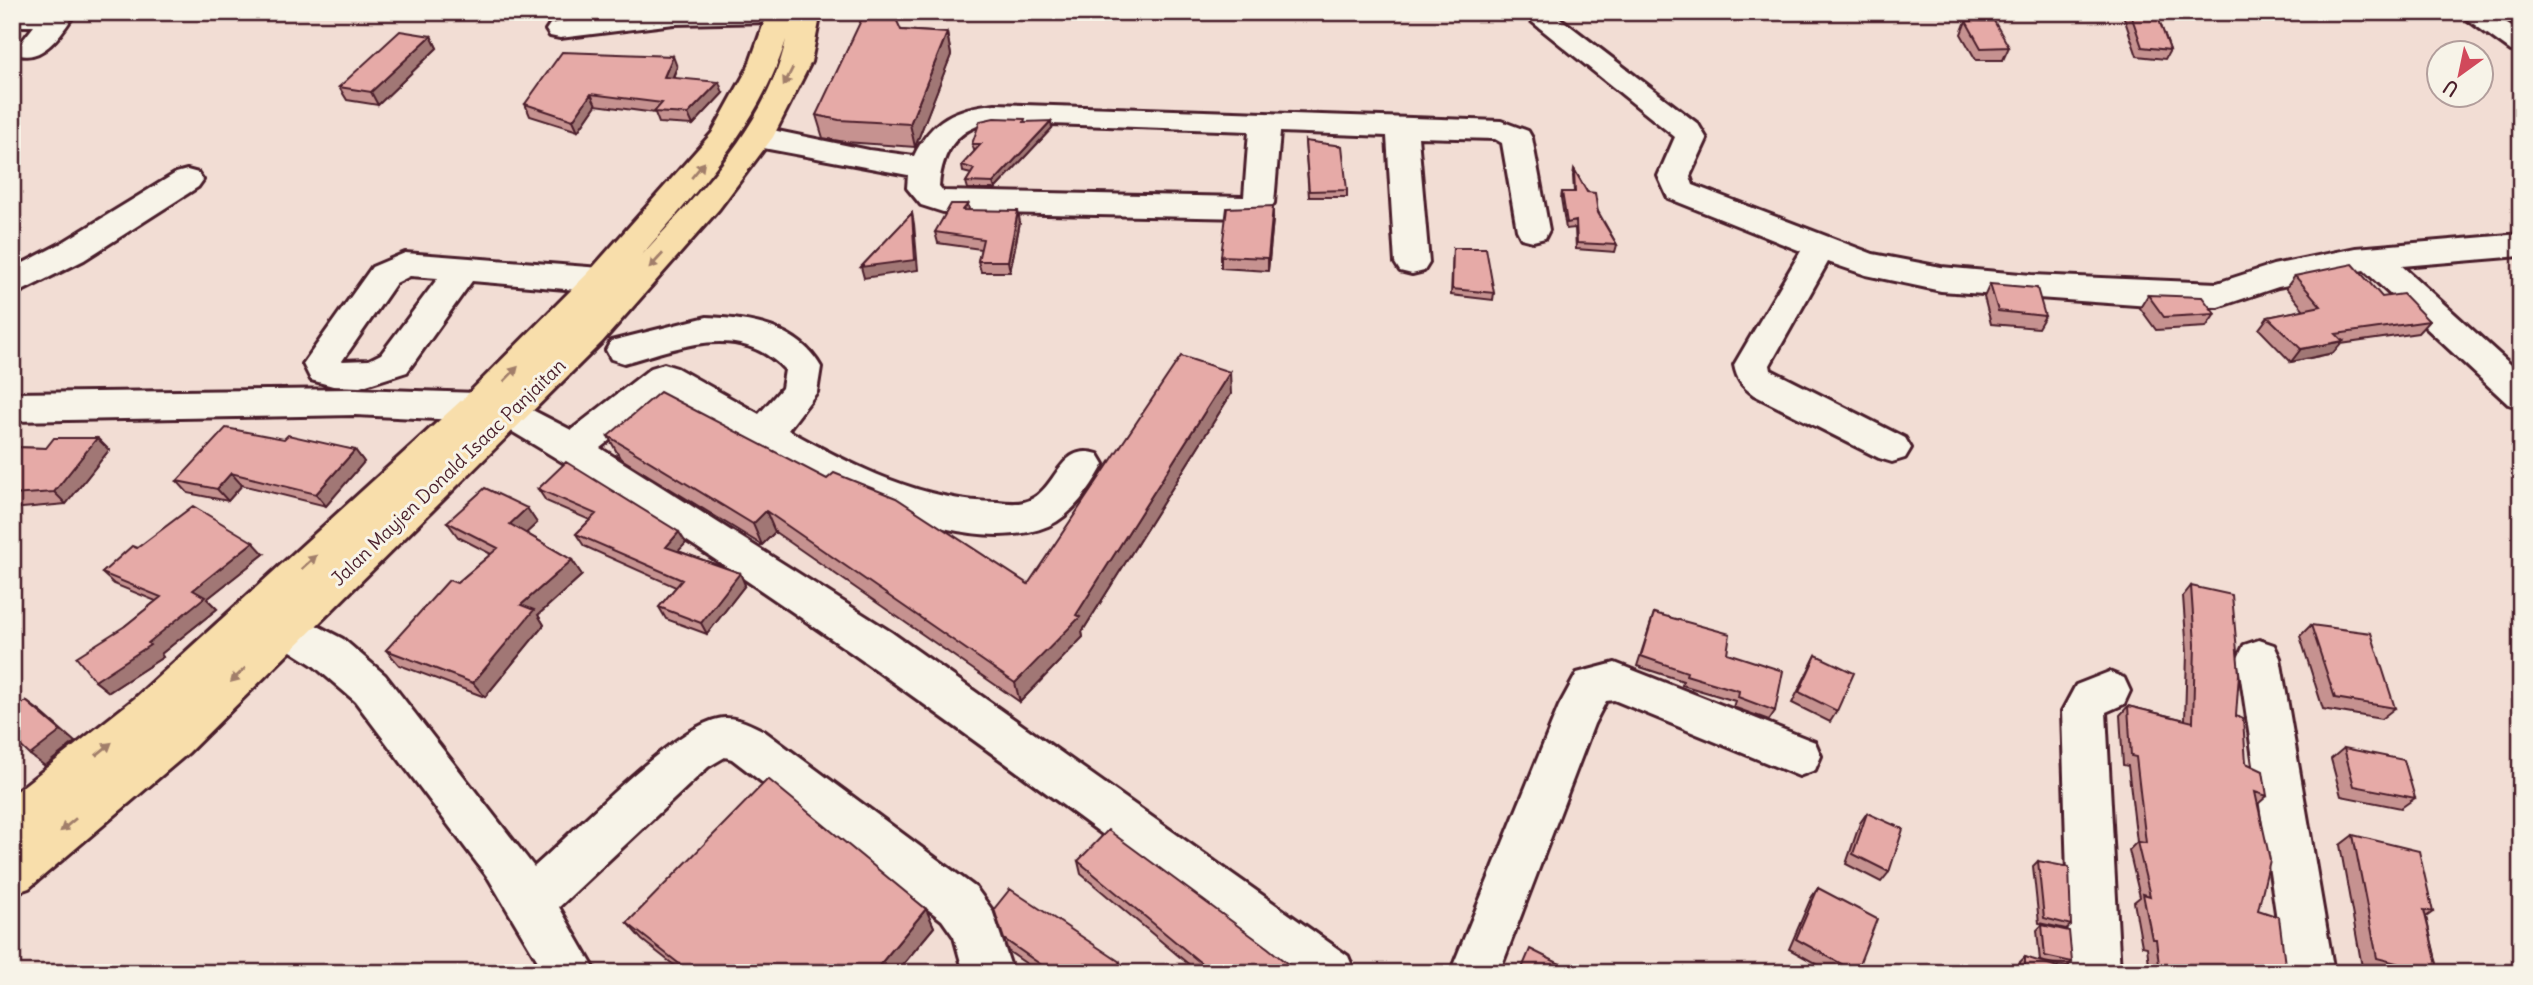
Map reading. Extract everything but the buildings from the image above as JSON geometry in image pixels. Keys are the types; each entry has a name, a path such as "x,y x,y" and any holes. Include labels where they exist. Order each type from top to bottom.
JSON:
{"highway":[{"name":"Jalan Mayjen Donald Isaac Panjaitan","path":"12,823 149,712 495,410 590,333 708,202 758,137 796,62 787,13"},
{"name":"Jalan Mayjen Donald Isaac Panjaitan","path":"12,872 172,739 287,627 495,410 601,280 725,137 763,68 778,23 787,13"}],"street":[{"path":"1534,12 1687,131 1692,139 1674,176 1679,191 1819,248 1866,264 1941,279 2195,296 2233,292 2273,277 2322,265 2521,245"},
{"path":"2471,12 2521,45"},
{"path":"560,30 674,16 787,13"},
{"path":"12,18 60,15"},
{"path":"30,49 60,15"},
{"path":"1265,123 1261,192 1258,203 1248,208 943,202 932,198 923,188 925,167 944,130 955,121 972,114 1501,130 1514,135 1519,145 1533,230"},
{"path":"1402,125 1412,263"},
{"path":"758,137 869,160 925,167"},
{"path":"12,284 72,252 187,180"},
{"path":"1819,248 1752,365 1754,376 1767,386 1892,448"},
{"path":"2372,258 2521,395"},
{"path":"463,269 601,280"},
{"path":"624,350 708,329 741,331 782,345 803,367 799,392 766,432"},
{"path":"590,333 831,469 923,508 993,520 1035,516 1060,496 1084,464"},
{"path":"573,449 664,377"},
{"path":"12,407 355,402 495,410 573,449 876,645 1331,973"},
{"path":"287,627 328,652 370,688 505,863 572,973"},
{"path":"2259,658 2311,973"},
{"path":"1474,973 1574,720 1592,686 1615,681 1799,756"},
{"path":"2095,973 2084,711 2091,698 2109,691"},
{"path":"529,903 692,753 713,737 731,737 748,745 959,904 975,926 989,973"}]}
